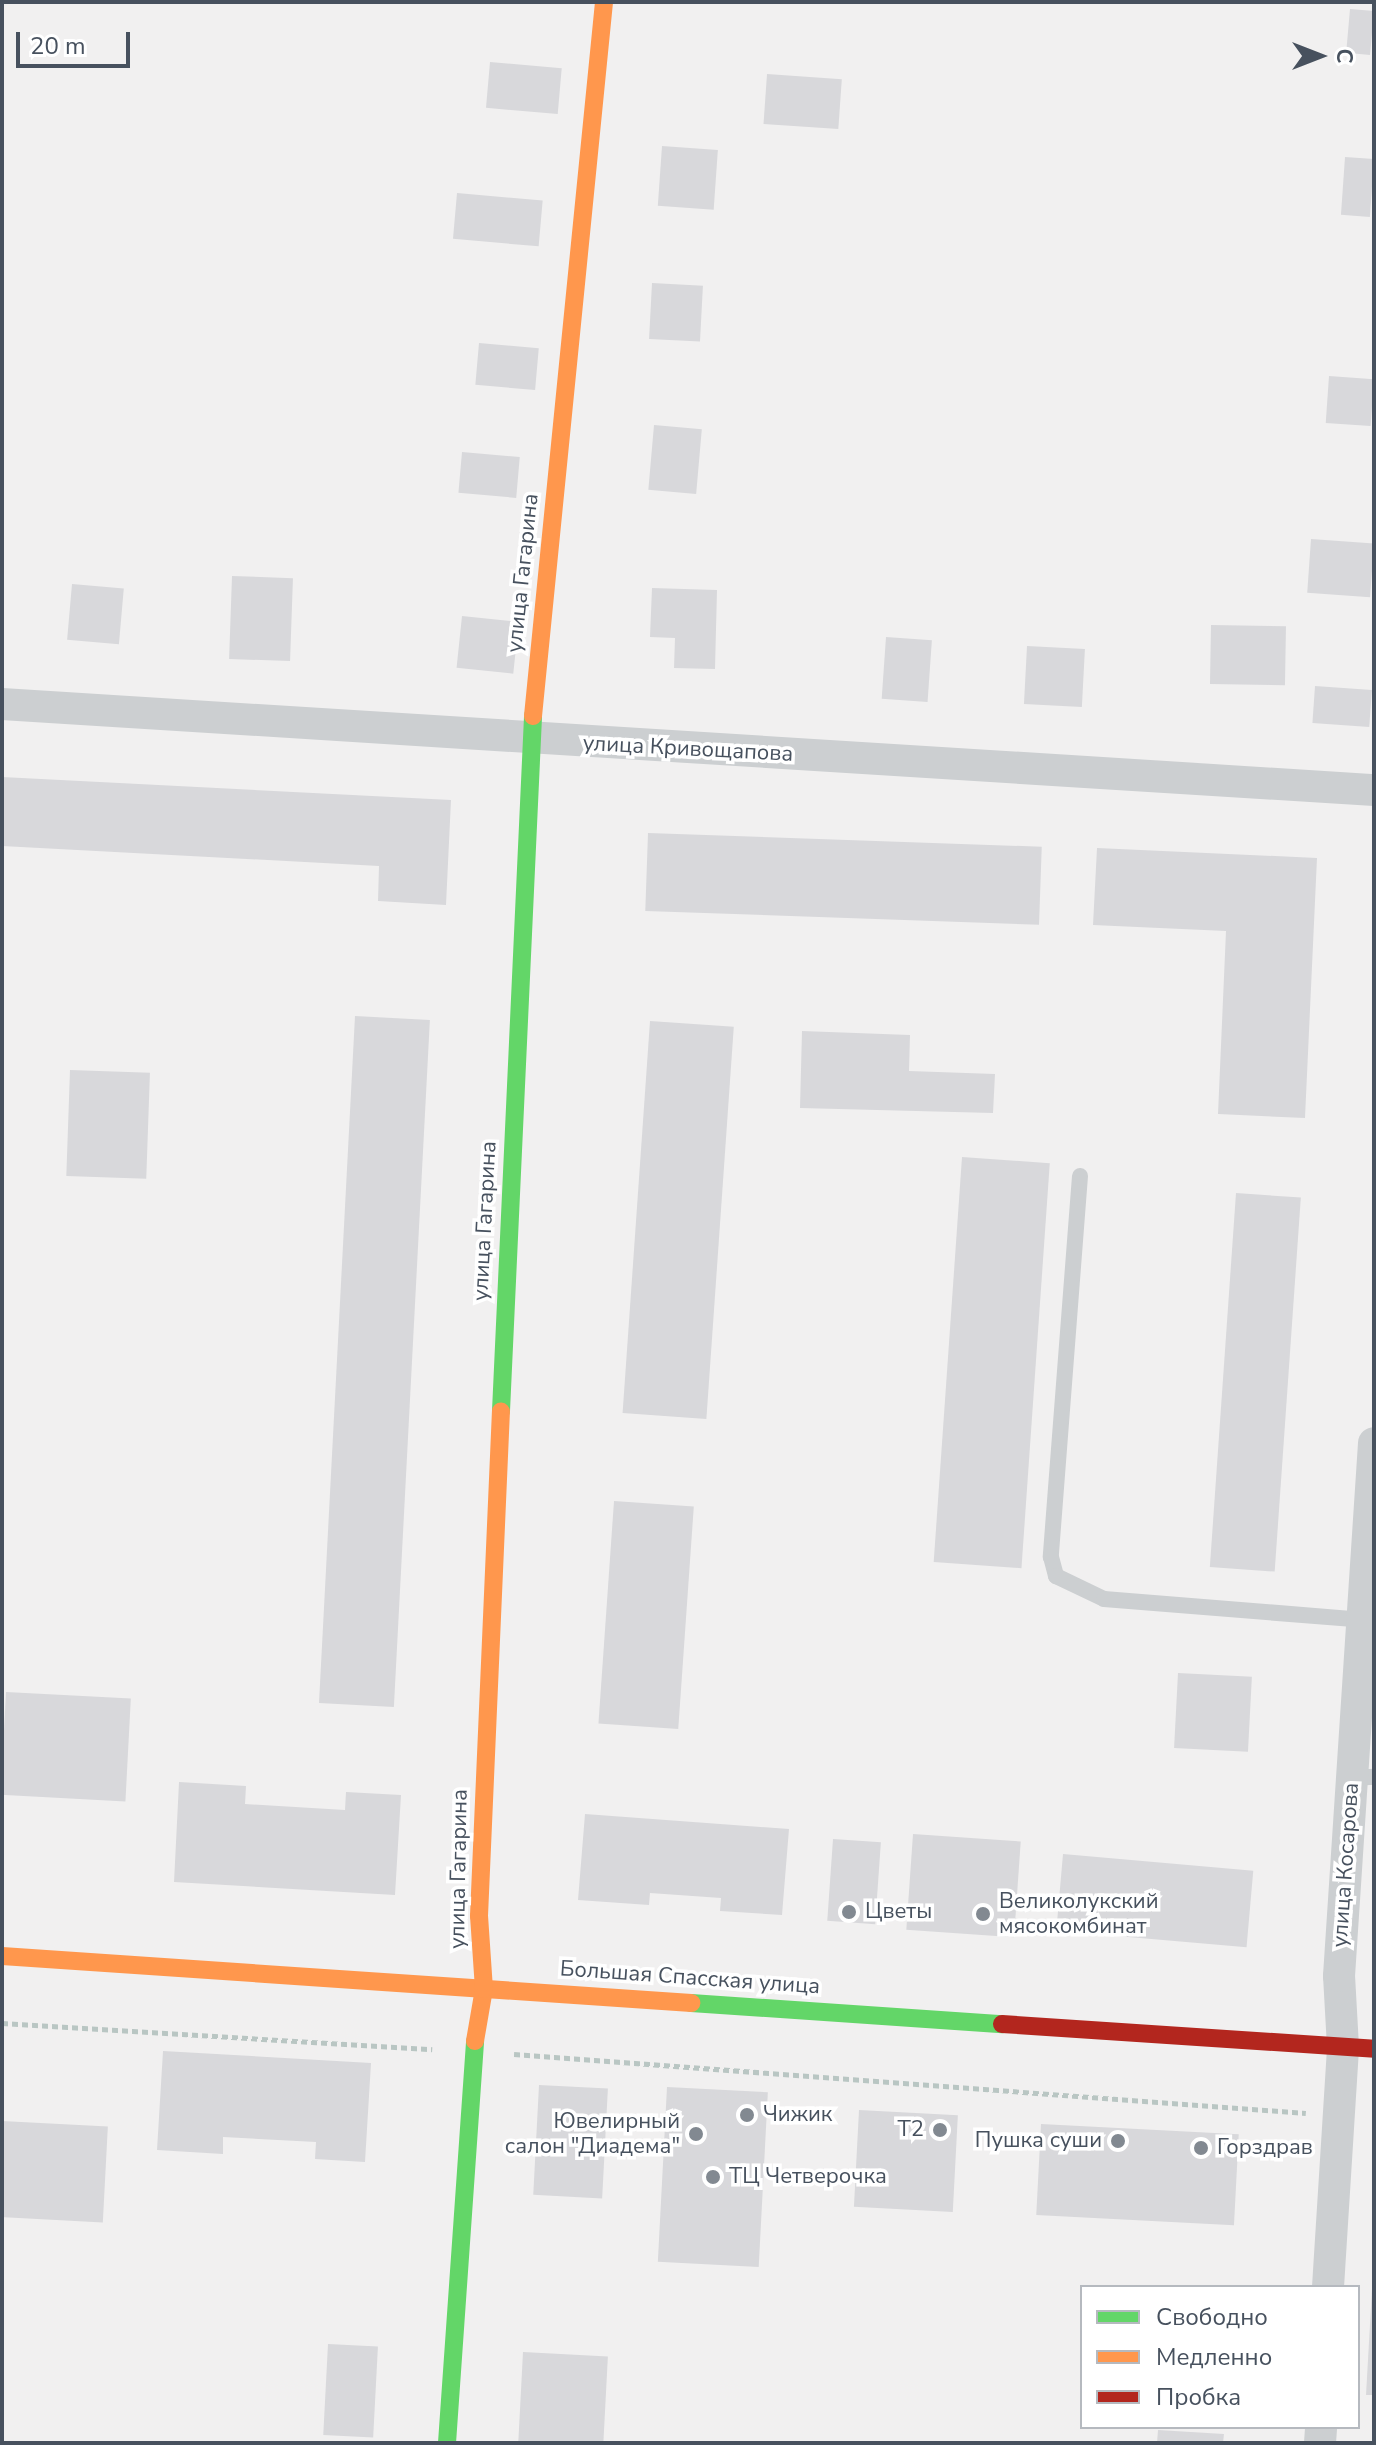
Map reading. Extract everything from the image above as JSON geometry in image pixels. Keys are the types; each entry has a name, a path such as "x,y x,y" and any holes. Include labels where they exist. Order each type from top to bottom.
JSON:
{"street":[{"name":"улица Гагарина","path":"447,2443 473,2051 484,1989 479,1916 531,739 604,2"},
{"name":"улица Кривощапова","path":"2,704 1374,790"},
{"name":"улица Косарова","path":"1328,2285 1337,2115 1358,2048 1339,1976 1363,1778 1363,1620 1374,1443"},
{"name":"Большая Спасская улица","path":"2,1956 1358,2048"}],"lane":[{"path":"1080,1176 1051,1557 1056,1576 1104,1599 1363,1620"}],"path":[{"path":"2,2023 473,2051 1337,2115"}],"building":[{"path":"1350,9 1374,11 1370,55 1346,53"},
{"path":"490,62 562,68 558,114 486,108"},
{"path":"767,74 842,79 838,129 764,124"},
{"path":"662,146 718,150 714,210 658,206"},
{"path":"1345,157 1374,159 1370,217 1341,215"},
{"path":"457,193 543,200 539,246 453,239"},
{"path":"652,283 703,286 700,342 649,339"},
{"path":"479,343 539,348 535,390 475,385"},
{"path":"1329,376 1374,379 1371,426 1326,423"},
{"path":"654,425 702,429 696,494 648,490"},
{"path":"462,452 520,457 516,498 458,493"},
{"path":"1311,539 1374,543 1370,597 1307,593"},
{"path":"232,576 293,578 290,661 229,659"},
{"path":"72,584 124,589 119,644 67,640"},
{"path":"652,588 717,590 715,669 674,668 675,638 650,637"},
{"path":"462,616 519,622 513,674 457,668"},
{"path":"1211,625 1286,626 1285,685 1210,684"},
{"path":"886,637 932,640 928,702 882,699"},
{"path":"1027,646 1085,649 1082,707 1024,704"},
{"path":"1315,686 1372,690 1369,727 1312,723"},
{"path":"2,777 451,800 446,905 378,901 379,866 2,846"},
{"path":"648,833 1042,847 1039,925 645,911"},
{"path":"1097,848 1317,858 1305,1118 1218,1114 1226,931 1093,925"},
{"path":"355,1016 430,1020 394,1707 319,1703"},
{"path":"650,1021 734,1027 706,1419 623,1413"},
{"path":"802,1031 910,1035 909,1071 995,1074 993,1113 800,1108"},
{"path":"70,1070 150,1073 146,1179 66,1176"},
{"path":"962,1157 1050,1163 1021,1568 934,1562"},
{"path":"1236,1193 1301,1198 1275,1572 1210,1567"},
{"path":"614,1501 694,1507 678,1729 598,1723"},
{"path":"1178,1673 1252,1677 1248,1752 1174,1748"},
{"path":"6,1692 131,1699 125,1801 2,1795"},
{"path":"179,1782 246,1786 245,1804 345,1810 346,1792 401,1795 395,1895 174,1882"},
{"path":"585,1814 789,1829 782,1915 720,1911 721,1898 650,1893 649,1905 578,1900"},
{"path":"913,1834 1021,1842 1014,1937 906,1930"},
{"path":"833,1839 881,1842 875,1924 827,1921"},
{"path":"1063,1854 1253,1871 1247,1947 1056,1931"},
{"path":"163,2051 371,2063 365,2162 315,2159 316,2142 223,2137 223,2154 157,2150"},
{"path":"539,2085 608,2089 602,2198 533,2195"},
{"name":"ТЦ Четверочка","path":"667,2087 768,2092 759,2267 658,2262"},
{"path":"859,2110 958,2115 953,2212 854,2207"},
{"path":"2,2121 108,2127 103,2222 2,2217"},
{"path":"1041,2124 1239,2134 1234,2225 1036,2215"},
{"path":"1372,2289 1374,2395 1366,2395"},
{"path":"328,2344 378,2347 373,2437 323,2435"},
{"path":"523,2352 608,2356 603,2443 518,2443"},
{"path":"1158,2430 1224,2434 1223,2443 1157,2443"}],"traffic: fast":[{"path":"501,1411 533,716"},
{"path":"691,2003 1002,2024"},
{"path":"447,2443 475,2041"}],"traffic: slow":[{"path":"533,716 604,2"},
{"path":"475,2041 484,1989 479,1916 501,1411"},
{"path":"2,1956 691,2003"}],"traffic: jam":[{"path":"1002,2024 1374,2049"}],"place":[{"name":"Цветы","path":"849,1912"},
{"name":"Великолукский мясокомбинат","path":"983,1914"},
{"name":"Чижик","path":"747,2115"},
{"name":"T2","path":"940,2130"},
{"name":"Ювелирный салон \"Диадема\"","path":"696,2134"},
{"name":"Пушка суши","path":"1118,2141"},
{"name":"Горздрав","path":"1201,2148"},
{"name":"ТЦ Четверочка","path":"713,2177"}]}
